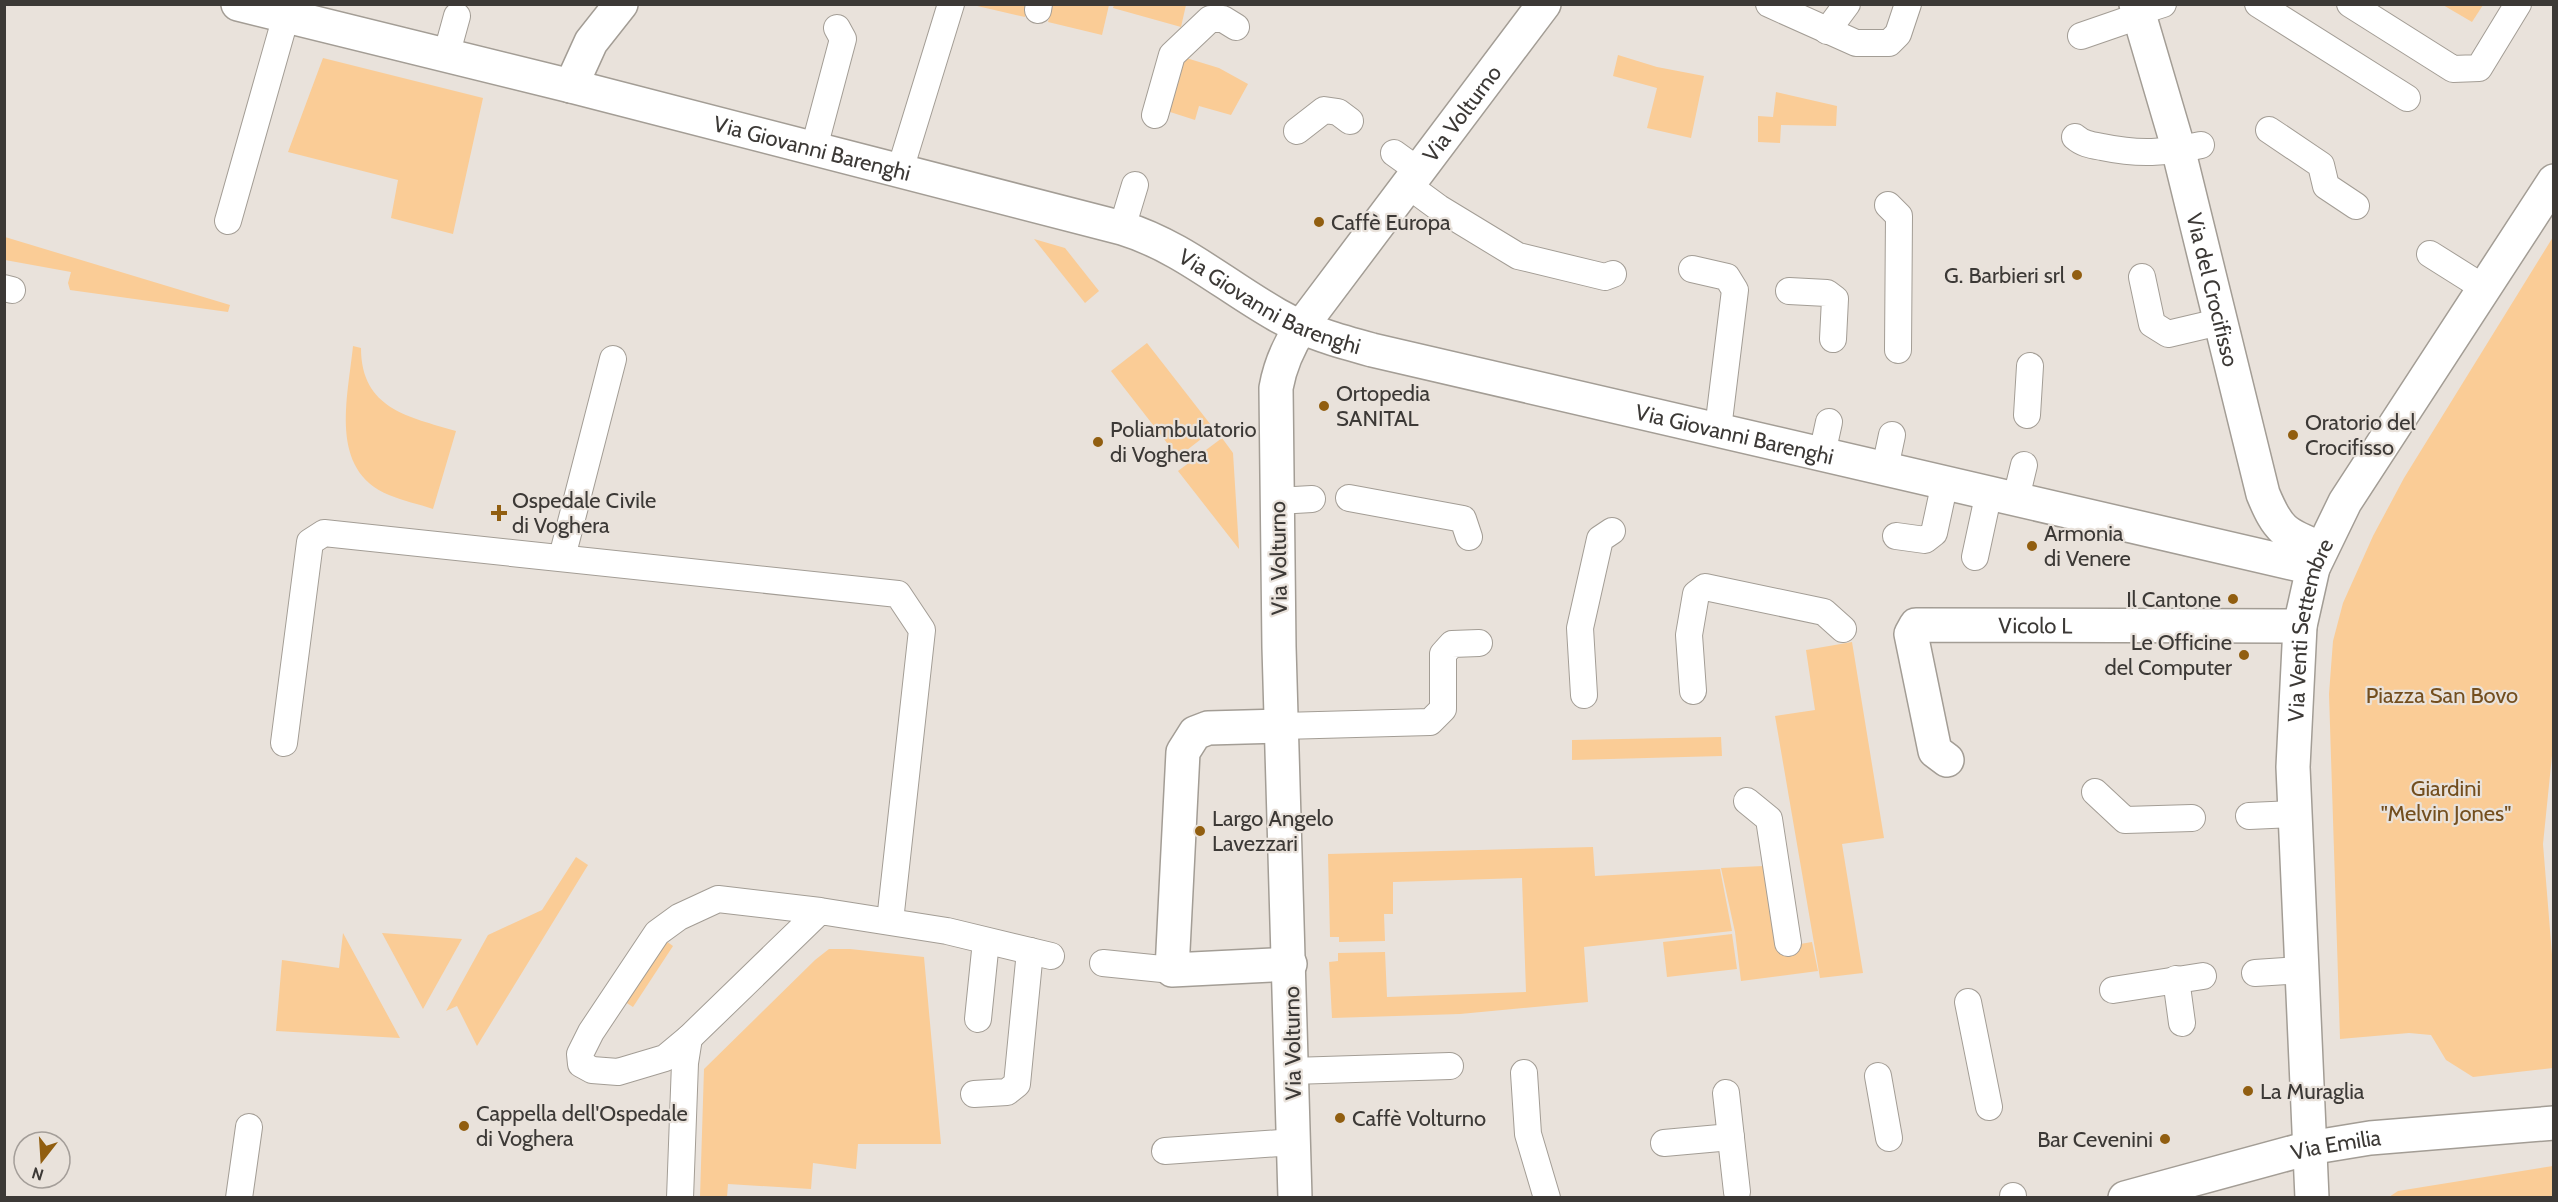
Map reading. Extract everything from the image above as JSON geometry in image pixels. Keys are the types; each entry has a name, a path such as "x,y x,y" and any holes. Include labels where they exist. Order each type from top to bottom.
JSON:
{"street":[{"name":"Via Giovanni Barenghi","path":"238,4 280,11 446,56 1122,228 1180,251 1276,314 1301,327 1372,350 2002,495 2317,558"},
{"path":"571,86 591,42 621,4"},
{"name":"Via Volturno","path":"1295,1197 1282,726 1276,388 1283,360 1301,327 1407,170 1544,4"},
{"name":"Via del Crocifisso","path":"2144,9 2190,148 2219,322 2263,494 2273,518 2289,535 2317,558"},
{"name":"Via Venti Settembre","path":"2312,1197 2295,814 2294,726 2300,626 2317,558 2345,502 2553,181"},
{"name":"Vicolo L","path":"1947,760 1935,751 1911,634 1916,625 2300,626"},
{"path":"1282,726 1208,728 1195,733 1183,752 1172,970 1290,964"},
{"name":"Via Emilia","path":"2125,1197 2309,1148 2370,1138 2553,1123"}],"lane":[{"path":"900,170 951,4"},
{"path":"1769,4 1856,43 1889,43 1898,34 1908,4"},
{"path":"1827,31 1846,4"},
{"path":"2258,4 2407,98"},
{"path":"2350,4 2453,69 2479,68 2518,4"},
{"path":"2081,36 2144,9"},
{"path":"228,221 280,11"},
{"path":"446,56 456,16"},
{"path":"1155,115 1172,55 1210,19 1223,19 1236,27"},
{"path":"814,148 843,39 837,28"},
{"path":"1297,131 1324,110 1338,112 1350,121"},
{"path":"2269,130 2321,165 2326,186 2356,206"},
{"path":"2075,137 2082,142 2130,153 2153,154 2190,148"},
{"path":"1407,170 1439,208 1518,256 1605,277 1613,274"},
{"path":"1122,228 1135,185"},
{"path":"1888,205 1899,216 1898,350"},
{"path":"2430,254 2484,288"},
{"path":"1692,269 1727,277 1735,290 1718,429"},
{"path":"2142,278 2152,324 2168,334 2219,322"},
{"path":"1789,291 1827,293 1835,300 1833,339"},
{"path":"562,557 613,359"},
{"path":"2027,415 2030,366"},
{"path":"1822,454 1828,422"},
{"path":"1885,468 1892,435"},
{"path":"1975,557 2002,495 2024,465"},
{"path":"1896,536 1925,540 1934,533 1944,482"},
{"path":"1349,498 1463,519 1469,537"},
{"path":"1277,501 1312,500"},
{"path":"1584,695 1580,628 1600,539 1612,531"},
{"path":"285,743 310,542 324,533 898,594 922,630 890,921"},
{"path":"1693,691 1689,635 1696,594 1705,587 1824,612 1843,629"},
{"path":"1282,726 1430,722 1443,709 1443,654 1452,644 1479,644"},
{"path":"2095,792 2125,820 2192,818"},
{"path":"1747,801 1769,819 1788,942"},
{"path":"2249,816 2295,814"},
{"path":"820,911 689,1038 665,1058 634,1068 609,1072 592,1070 581,1064 580,1054 597,1022 657,933 679,917 718,899 820,911 890,921 1040,954 1017,1084 1007,1092 974,1094"},
{"path":"978,1020 986,941"},
{"path":"1103,963 1172,970"},
{"path":"2255,973 2301,970"},
{"path":"2113,990 2203,976"},
{"path":"2176,979 2182,1023"},
{"path":"1968,1002 1989,1107"},
{"path":"680,1197 685,1062 689,1038"},
{"path":"1292,1071 1450,1066"},
{"path":"1524,1073 1528,1134 1547,1197"},
{"path":"1878,1076 1889,1138"},
{"path":"1726,1094 1737,1192"},
{"path":"239,1197 249,1127"},
{"path":"1664,1143 1731,1137"},
{"path":"1165,1151 1294,1142"}],"green space":[{"path":"1114,4 1186,5 1181,27 1113,8"},
{"path":"2483,4 2472,22 2443,5"},
{"path":"973,5 1028,5 1025,17"},
{"path":"1053,5 1109,5 1102,35 1048,22"},
{"path":"1618,55 1657,67 1704,76 1691,138 1647,128 1657,88 1613,76"},
{"path":"1183,57 1219,68 1248,84 1231,115 1199,106 1195,120 1167,111"},
{"path":"323,58 483,98 453,234 391,218 398,180 288,152"},
{"path":"1776,92 1837,106 1836,126 1781,125 1780,143 1758,142 1758,116 1773,117"},
{"path":"5,237 230,305 228,312 70,290 68,283 71,272 5,260"},
{"name":"Piazza San Bovo","path":"2553,237 2554,736 2543,844 2553,967 2553,1068 2473,1077 2446,1060 2431,1035 2409,1033 2340,1039 2329,694 2333,641 2343,603 2373,536 2404,478"},
{"path":"1034,239 1065,248 1099,291 1085,303"},
{"path":"1147,343 1214,429 1178,457 1111,371"},
{"path":"353,346 361,348 363,369 369,385 391,407 421,421 456,431 433,509 389,495 370,484 357,468 349,450 346,430"},
{"path":"1222,438 1233,453 1239,549 1178,471"},
{"path":"1852,642 1884,838 1842,844 1863,973 1820,978 1775,716 1815,710 1806,650"},
{"path":"1721,737 1722,756 1572,760 1572,740"},
{"path":"1593,847 1595,876 1720,869 1732,931 1584,947 1588,1002 1460,1014 1332,1018 1329,962 1338,961 1338,953 1385,952 1387,997 1526,992 1522,878 1393,882 1393,914 1384,914 1385,941 1339,942 1339,937 1330,937 1328,854"},
{"path":"576,857 588,865 477,1046 457,1006 446,1011 488,935 542,910"},
{"path":"1763,866 1776,948 1812,942 1818,971 1741,981 1735,932 1721,868"},
{"path":"343,933 400,1038 276,1031 282,960 339,968"},
{"path":"382,933 462,939 423,1009"},
{"path":"1732,934 1737,969 1667,977 1663,942"},
{"path":"659,936 673,946 633,1007 619,998"},
{"path":"829,949 924,957 941,1144 858,1144 856,1169 813,1163 811,1189 728,1184 727,1197 700,1197 704,1069"},
{"path":"2553,1166 2553,1197 2389,1197 2398,1191"}],"place":[{"name":"Caffè Europa","path":"1319,222"},
{"name":"G. Barbieri srl","path":"2077,275"},
{"name":"Ortopedia SANITAL","path":"1324,406"},
{"name":"Oratorio del Crocifisso","path":"2293,435"},
{"name":"Poliambulatorio di Voghera","path":"1098,442"},
{"name":"Ospedale Civile di Voghera","path":"499,513"},
{"name":"Armonia di Venere","path":"2032,546"},
{"name":"Il Cantone","path":"2233,599"},
{"name":"Le Officine del Computer","path":"2244,655"},
{"name":"Largo Angelo Lavezzari","path":"1200,831"},
{"name":"La Muraglia","path":"2248,1091"},
{"name":"Caffè Volturno","path":"1340,1118"},
{"name":"Cappella dell'Ospedale di Voghera","path":"464,1126"},
{"name":"Bar Cevenini","path":"2165,1139"}],"park label":[{"name":"Giardini \"Melvin Jones\"","path":"2446,800"}]}
